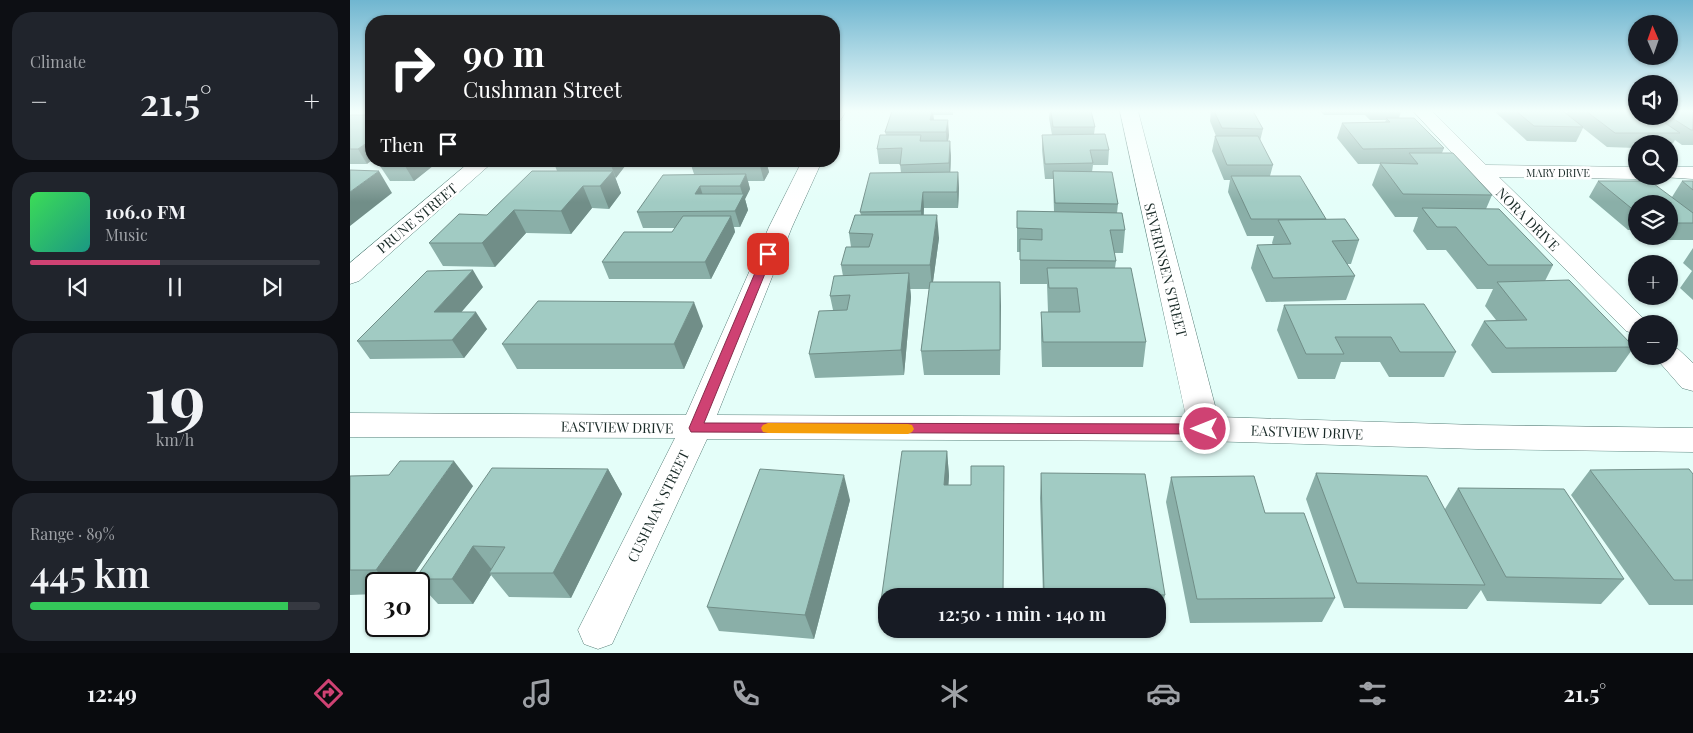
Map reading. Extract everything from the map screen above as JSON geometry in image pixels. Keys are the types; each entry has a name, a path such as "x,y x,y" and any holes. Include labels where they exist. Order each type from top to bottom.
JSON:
{"street":[{"name":"SEVERINSEN STREET","path":"1136,141 1205,429"},
{"name":"NORA DRIVE","path":"1451,141 1628,317"},
{"name":"PRUNE STREET","path":"350,276 477,167"},
{"name":"CUSHMAN STREET","path":"598,630 652,524 696,428 760,271 809,167"},
{"name":"MARY DRIVE","path":"1480,171 1628,172"},
{"path":"1678,173 1693,173"},
{"path":"1677,365 1693,380"},
{"name":"EASTVIEW DRIVE","path":"350,425 1205,429 1477,438 1693,440"}],"building":[{"path":"350,141 365,141 365,144 358,149 350,149"},
{"path":"879,141 950,141 949,163 900,165 902,148 877,149"},
{"path":"1043,141 1107,141 1109,150 1090,150 1093,163 1045,164"},
{"path":"1217,141 1261,141 1273,165 1227,165"},
{"path":"1357,141 1437,141 1444,148 1363,149"},
{"path":"1409,153 1453,153 1492,195 1403,194 1380,163 1418,164"},
{"path":"350,170 379,171 350,192"},
{"path":"532,171 613,171 600,186 583,186 561,211 514,210 482,243 429,243 459,214 487,215"},
{"path":"1053,171 1112,172 1118,204 1055,203"},
{"path":"958,172 957,192 923,192 921,211 860,212 870,173"},
{"path":"746,174 740,186 700,186 695,194 744,194 735,211 637,212 663,175"},
{"path":"1231,176 1300,176 1326,219 1251,219"},
{"path":"1598,181 1628,181 1628,185 1655,185 1669,195 1628,195 1628,205"},
{"path":"1682,181 1693,181 1693,190"},
{"path":"1678,202 1693,213 1693,223 1678,223"},
{"path":"1422,208 1499,209 1553,265 1488,265 1456,227 1437,227"},
{"path":"1017,211 1122,213 1125,230 1110,230 1116,261 1020,260 1020,239 1042,240 1042,229 1017,228"},
{"path":"855,215 937,215 930,265 841,265 846,247 869,247 873,234 849,233"},
{"path":"683,216 731,216 705,262 602,262 624,232 672,232"},
{"path":"1345,219 1359,240 1332,241 1355,276 1273,278 1257,245 1291,244 1278,220"},
{"path":"1047,268 1131,268 1146,342 1043,342 1041,312 1080,312 1077,288 1049,288"},
{"path":"473,270 434,312 476,312 452,340 357,341 427,271"},
{"path":"909,273 901,350 809,354 819,311 847,310 850,295 830,296 834,276"},
{"path":"1569,280 1628,341 1628,347 1506,348 1484,321 1527,320 1497,282"},
{"path":"930,282 1000,282 1000,350 921,351"},
{"path":"538,301 694,302 674,344 502,344"},
{"path":"1424,304 1456,352 1400,352 1391,337 1335,337 1344,354 1306,354 1284,305"},
{"path":"902,451 947,451 944,485 971,485 971,466 1004,466 1003,588 883,588"},
{"path":"400,461 454,461 376,570 350,570 350,476 389,475"},
{"path":"492,468 608,469 553,573 489,573 505,547 473,546 452,579 430,579 430,572 420,572"},
{"path":"760,469 844,475 805,615 707,607"},
{"path":"1689,469 1693,474 1693,580 1674,580 1590,470"},
{"path":"1041,473 1145,474 1164,588 1044,588"},
{"path":"1316,473 1427,476 1485,585 1357,583"},
{"path":"1254,476 1265,513 1304,513 1335,598 1197,599 1171,477"},
{"path":"1458,488 1564,489 1624,579 1506,577"}],"slow traffic":[{"path":"768,428 908,429"}],"route":[{"path":"768,254 696,428 1205,429"}]}
